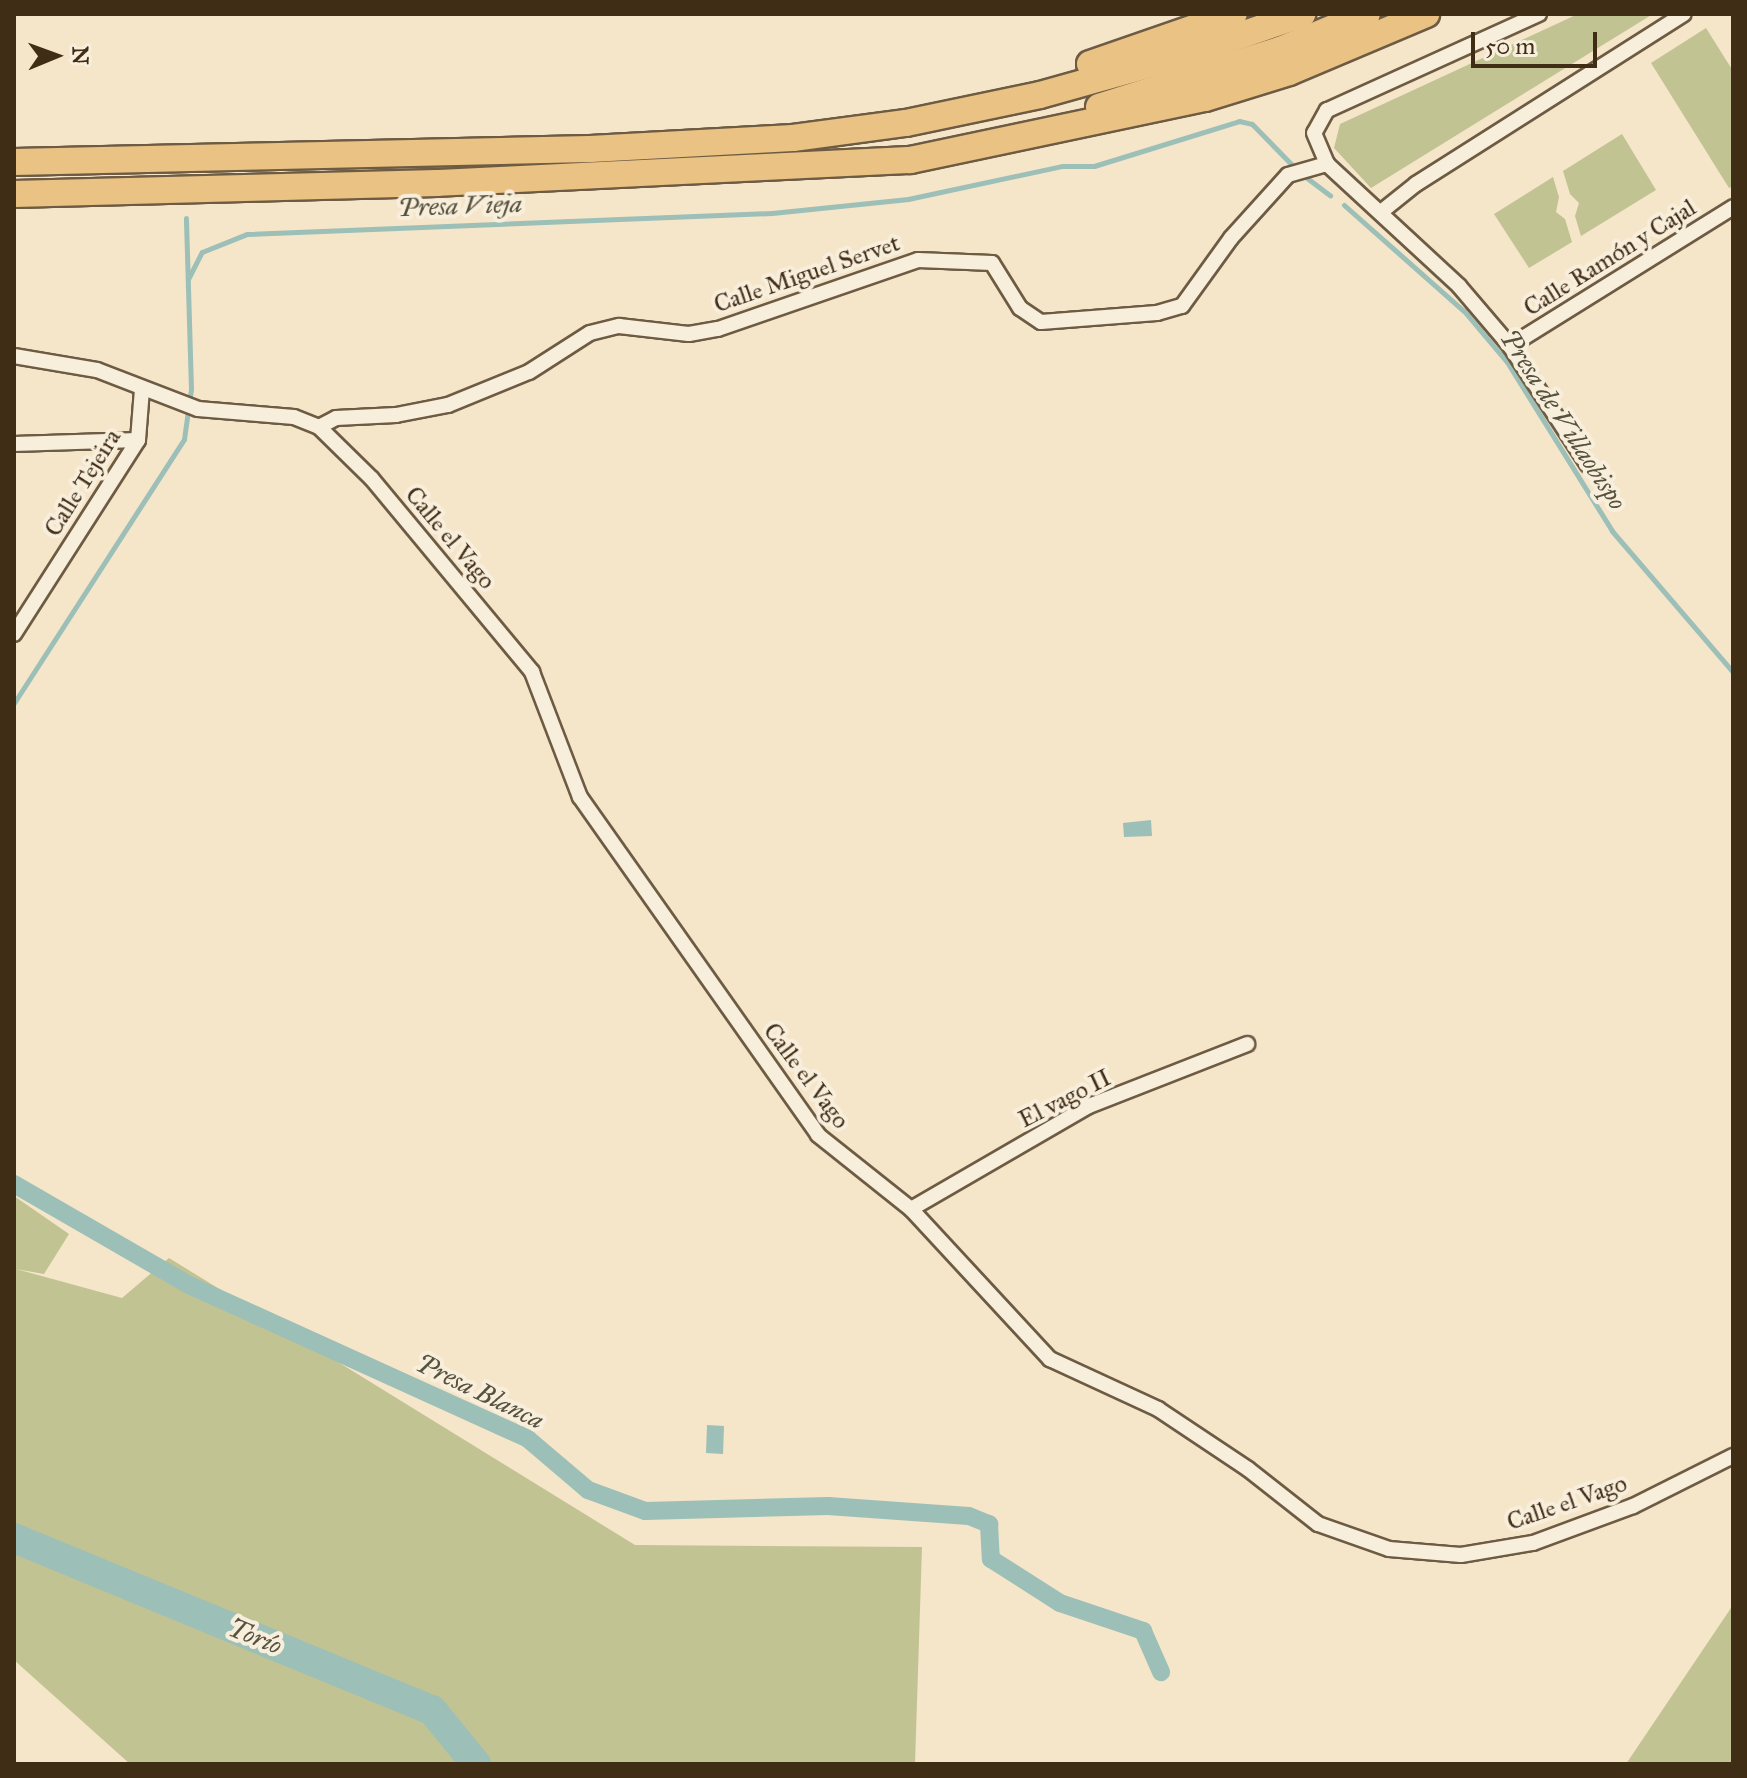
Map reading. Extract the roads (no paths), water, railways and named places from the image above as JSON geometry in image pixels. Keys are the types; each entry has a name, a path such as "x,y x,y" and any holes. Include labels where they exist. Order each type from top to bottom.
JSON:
{"highway":[{"path":"678,145 848,121 1037,80 1234,14"},
{"path":"14,162 678,145 793,138 945,115 1108,77 1302,14"},
{"path":"793,166 909,149 1115,103 1280,50 1367,14"},
{"path":"14,194 437,183 910,160 1119,120 1289,72 1426,14"}],"street":[{"path":"1539,14 1327,110 1314,133 1327,164 1459,286 1510,346 1588,465"},
{"path":"1381,212 1416,184 1684,14"},
{"name":"Calle Miguel Servet","path":"319,427 336,418 396,415 448,405 529,372 590,333 619,326 689,334 718,329 918,260 992,263 1020,308 1041,322 1157,313 1182,306 1231,238 1288,175 1303,167 1327,164"},
{"name":"Calle Ramón y Cajal","path":"1510,346 1733,207"},
{"name":"Calle el Vago","path":"14,356 97,370 189,405 294,417 319,427 372,479 532,672 580,797 818,1135 911,1209 1050,1359 1158,1409 1248,1469 1318,1524 1389,1549 1461,1555 1533,1543 1633,1506 1733,1456"},
{"name":"Calle Tejeira","path":"14,634 138,440 142,389"},
{"path":"14,444 138,440"},
{"name":"El vago II","path":"911,1209 1089,1106 1247,1044"}],"water":[{"path":"1151,820 1152,836 1124,837 1123,823"},
{"path":"707,1425 724,1426 723,1454 706,1453"}],"waterway":[{"name":"Presa Vieja","path":"188,279 202,252 247,234 772,213 908,199 1062,166 1094,166 1239,121 1252,124 1296,169"},
{"name":"Presa de Villaobispo","path":"1303,175 1330,195"},
{"name":"Presa de Villaobispo","path":"1344,205 1464,311 1507,362 1612,531 1733,672"},
{"name":"Presa Vieja","path":"14,703 184,439 191,389 186,218"},
{"name":"Presa Blanca","path":"14,1184 189,1285 528,1439 588,1490 645,1511 828,1506 969,1516 989,1524 991,1559 1060,1603 1143,1631 1161,1672"},
{"name":"Torío","path":"14,1538 432,1710 476,1764"}]}
